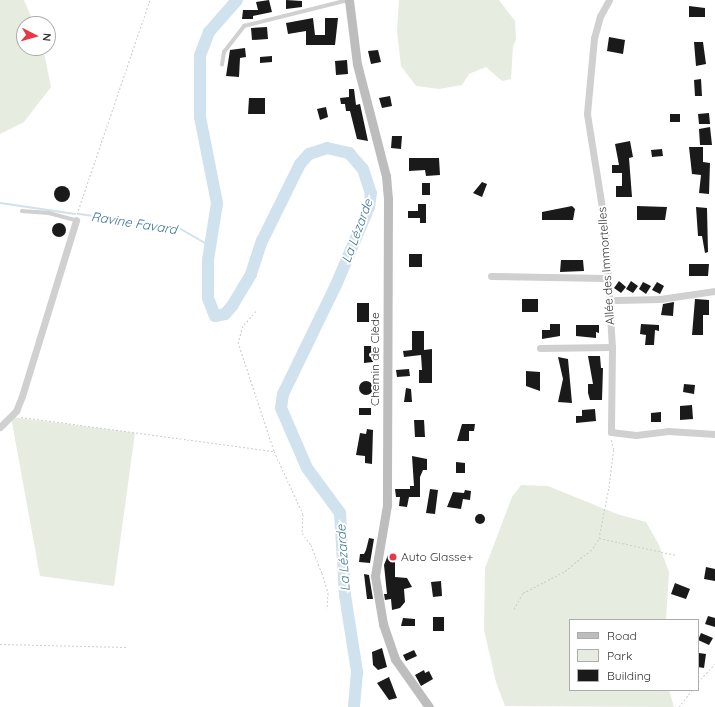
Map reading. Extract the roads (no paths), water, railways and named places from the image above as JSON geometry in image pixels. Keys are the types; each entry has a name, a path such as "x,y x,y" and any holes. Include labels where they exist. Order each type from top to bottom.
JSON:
{"main road":[{"name":"Chemin de Clède","path":"349,0 353,41 386,176 388,199 387,505 375,576 383,624 395,659 429,707"}],"street":[{"name":"Allée des Immortelles","path":"608,0 600,16 594,38 587,114 605,227 606,278 612,347 611,432 636,435 668,431 715,434"},
{"path":"0,426 11,417 22,396 76,220"},
{"path":"491,276 606,278"},
{"path":"616,300 660,299 715,291"},
{"path":"540,348 612,347"}],"lane":[{"path":"222,65 224,52 244,26 349,0"},
{"path":"22,211 49,213 76,220"}],"waterway":[{"name":"La Lézarde","path":"237,0 209,32 200,56 200,117 217,203 208,260 208,298 215,316 225,314 232,306 251,274 262,241 300,164 309,154 327,148 349,153 363,169 371,193 369,207 336,285 283,394 281,408 307,468 340,513 345,595 357,672 354,707"},
{"name":"Ravine Favard","path":"0,203 75,214"},
{"name":"Ravine Favard","path":"79,214 179,228 209,245"}],"place":[{"name":"Auto Glasse+","path":"393,557"}]}
